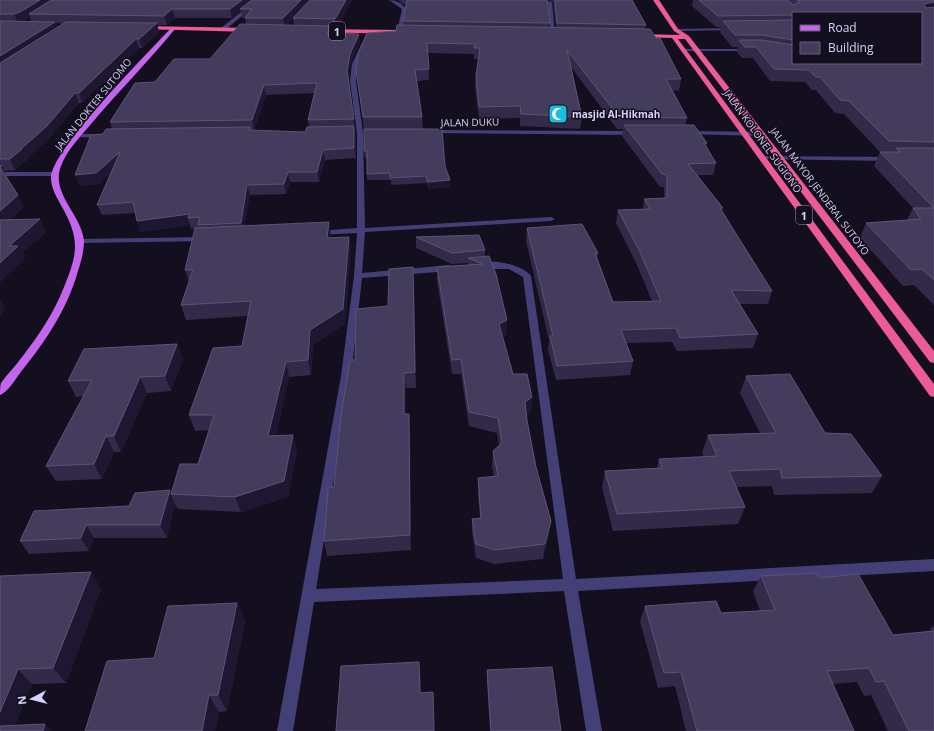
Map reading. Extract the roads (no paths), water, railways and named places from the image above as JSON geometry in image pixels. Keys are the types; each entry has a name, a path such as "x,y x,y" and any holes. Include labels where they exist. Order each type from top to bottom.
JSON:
{"highway":[{"name":"JALAN KOLONEL SUGIONO","path":"656,0 676,33 683,50 934,393"},
{"path":"135,28 258,30"},
{"name":"1","path":"309,31 406,32"},
{"name":"1","path":"634,36 676,33"},
{"name":"JALAN MAYOR JENDERAL SUTOYO","path":"676,33 687,37 934,360"},
{"path":"545,35 560,35"}],"main road":[{"name":"JALAN DOKTER SUTOMO","path":"54,174 61,160 78,136 131,73 173,29"},
{"path":"0,391 36,348 60,309 72,282 81,241 74,219 54,183 54,174"}],"street":[{"path":"222,29 259,0"},
{"path":"391,0 402,6 404,9 399,32"},
{"path":"546,0 550,2 553,35"},
{"path":"676,33 738,29"},
{"path":"285,731 346,376 358,276 361,231 360,133 353,73 358,55 369,32"},
{"path":"683,50 752,50"},
{"name":"JALAN DUKU","path":"424,132 640,133"},
{"path":"679,133 762,134"},
{"path":"78,136 109,136"},
{"path":"762,158 896,159"},
{"path":"0,174 54,174"},
{"path":"307,234 551,219"},
{"path":"81,241 215,239"},
{"path":"358,276 494,265 517,267 527,276 570,585 594,731"},
{"path":"309,596 570,585 934,565"}],"place":[{"name":"masjid Al-Hikmah","path":"558,114"}]}
